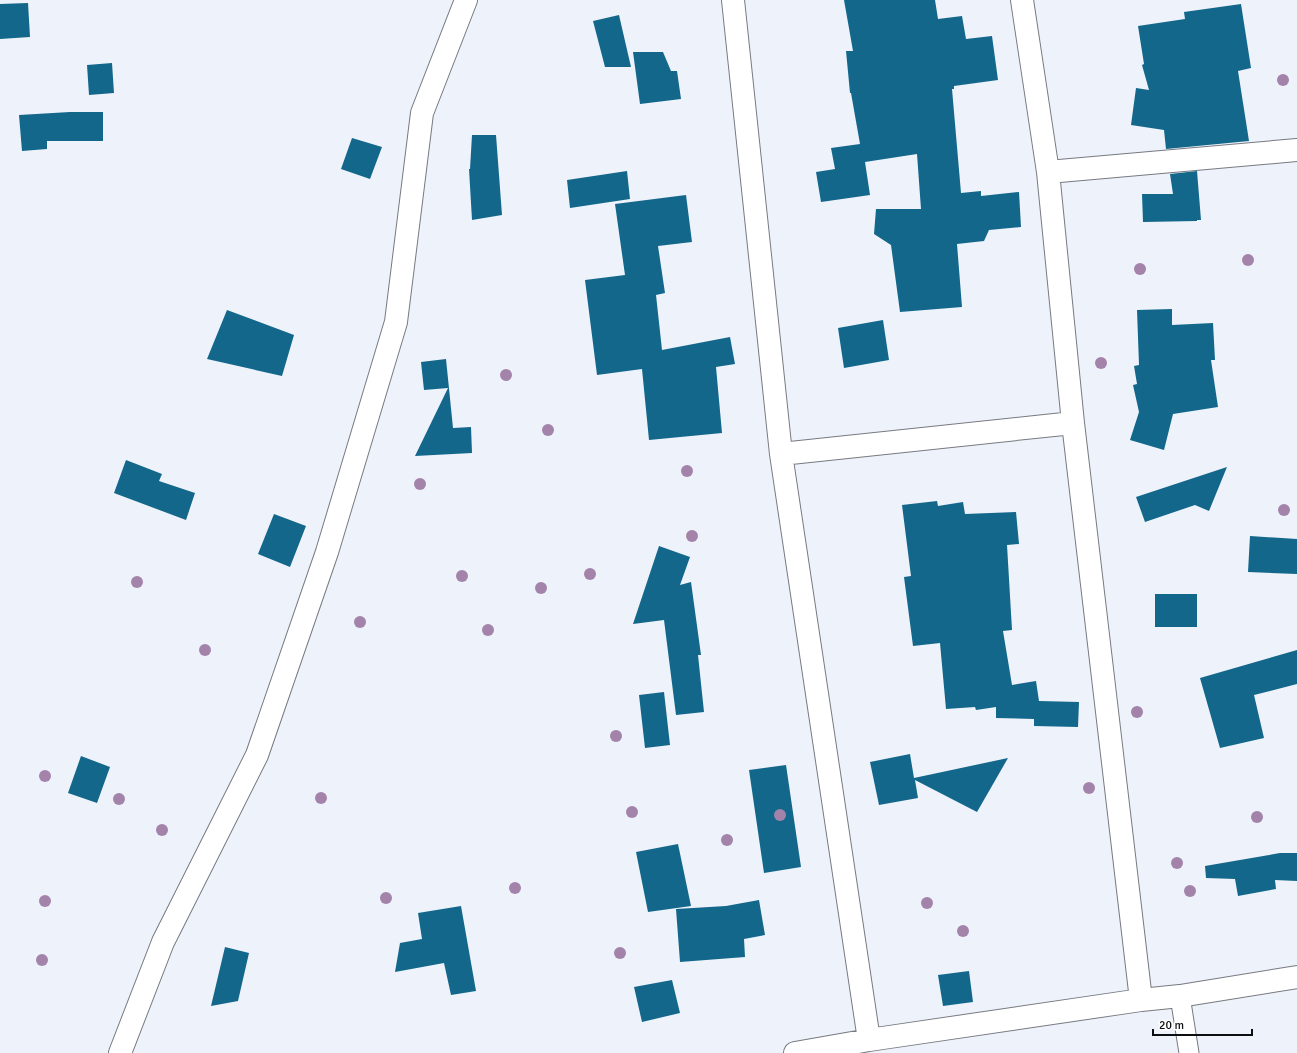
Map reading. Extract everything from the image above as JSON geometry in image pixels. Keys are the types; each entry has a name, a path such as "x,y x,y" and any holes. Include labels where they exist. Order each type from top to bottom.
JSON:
{"street":[{"path":"120,1053 163,942 257,755 327,552 396,322 422,113 466,0"},
{"path":"733,0 781,454 870,1040"},
{"path":"1022,0 1048,172 1073,423 1141,1000"},
{"path":"1048,172 1297,150"},
{"path":"781,454 1073,423"},
{"path":"795,1053 870,1040 1141,1000 1180,996 1297,977"}],"lane":[{"path":"1180,996 1189,1053"}],"building":[{"path":"844,0 935,0 938,19 962,16 966,39 992,36 998,80 954,86 954,89 952,89 961,193 981,191 981,196 1019,192 1021,227 989,230 984,241 957,244 962,307 900,312 891,245 874,234 876,209 921,209 917,154 865,162 870,195 821,202 816,172 835,169 831,148 860,144 850,93 846,51 853,51"},
{"path":"28,3 30,37 0,39 0,4"},
{"path":"1241,4 1251,68 1238,71 1249,141 1166,149 1164,130 1131,125 1136,88 1149,90 1142,65 1144,64 1138,26 1185,19 1184,12"},
{"path":"619,15 631,67 605,67 593,21"},
{"path":"633,52 663,52 671,71 677,71 681,99 640,104"},
{"path":"112,63 114,93 89,95 87,65"},
{"path":"103,112 103,141 47,141 47,149 22,151 19,115"},
{"path":"472,135 496,135 502,215 472,220 469,169"},
{"path":"352,138 382,147 370,179 341,169"},
{"path":"627,171 630,199 570,208 567,180"},
{"path":"1197,171 1201,220 1143,222 1142,194 1173,194 1170,174"},
{"path":"686,195 692,242 658,246 665,293 656,295 662,350 730,337 735,364 716,367 722,433 649,440 642,369 597,375 585,280 625,275 615,204"},
{"path":"1172,309 1172,325 1213,323 1215,360 1211,360 1218,407 1173,414 1164,450 1130,440 1139,412 1133,385 1137,384 1134,366 1139,365 1137,310"},
{"path":"227,310 294,335 282,376 207,359"},
{"path":"883,320 889,360 844,368 838,328"},
{"path":"446,359 453,428 471,427 472,453 415,456 448,388 424,390 421,362"},
{"path":"126,460 162,474 159,481 195,493 186,520 114,493"},
{"path":"1227,467 1209,511 1195,505 1145,522 1136,497"},
{"path":"937,501 938,506 963,502 965,514 1016,512 1019,544 1007,545 1012,630 1003,631 1012,685 1036,681 1039,701 1079,702 1078,727 1034,726 1034,719 996,718 996,707 976,710 975,707 946,709 940,643 913,646 904,577 911,576 902,505"},
{"path":"274,514 306,526 290,567 258,554"},
{"path":"1250,536 1297,539 1297,574 1248,572"},
{"path":"659,546 690,557 680,585 691,582 701,655 698,655 704,712 676,715 664,620 633,624"},
{"path":"1155,594 1197,594 1197,627 1155,627"},
{"path":"1297,650 1297,684 1254,695 1264,738 1220,748 1200,678"},
{"path":"664,692 670,745 645,748 639,695"},
{"path":"910,754 914,778 1008,758 977,812 915,780 918,798 879,805 870,762"},
{"path":"81,756 110,767 97,803 68,793"},
{"path":"786,765 801,867 764,873 749,770"},
{"path":"678,844 691,906 648,912 636,852"},
{"path":"1280,853 1297,853 1297,881 1275,880 1276,889 1238,896 1235,879 1206,878 1205,866"},
{"path":"759,900 765,935 744,939 745,957 680,962 676,909 726,906"},
{"path":"461,906 476,991 451,995 444,963 395,972 400,943 422,939 418,913"},
{"path":"225,947 249,953 238,1001 211,1006"},
{"path":"969,971 973,1002 943,1006 938,975"},
{"path":"672,980 680,1013 642,1022 634,987"}]}
